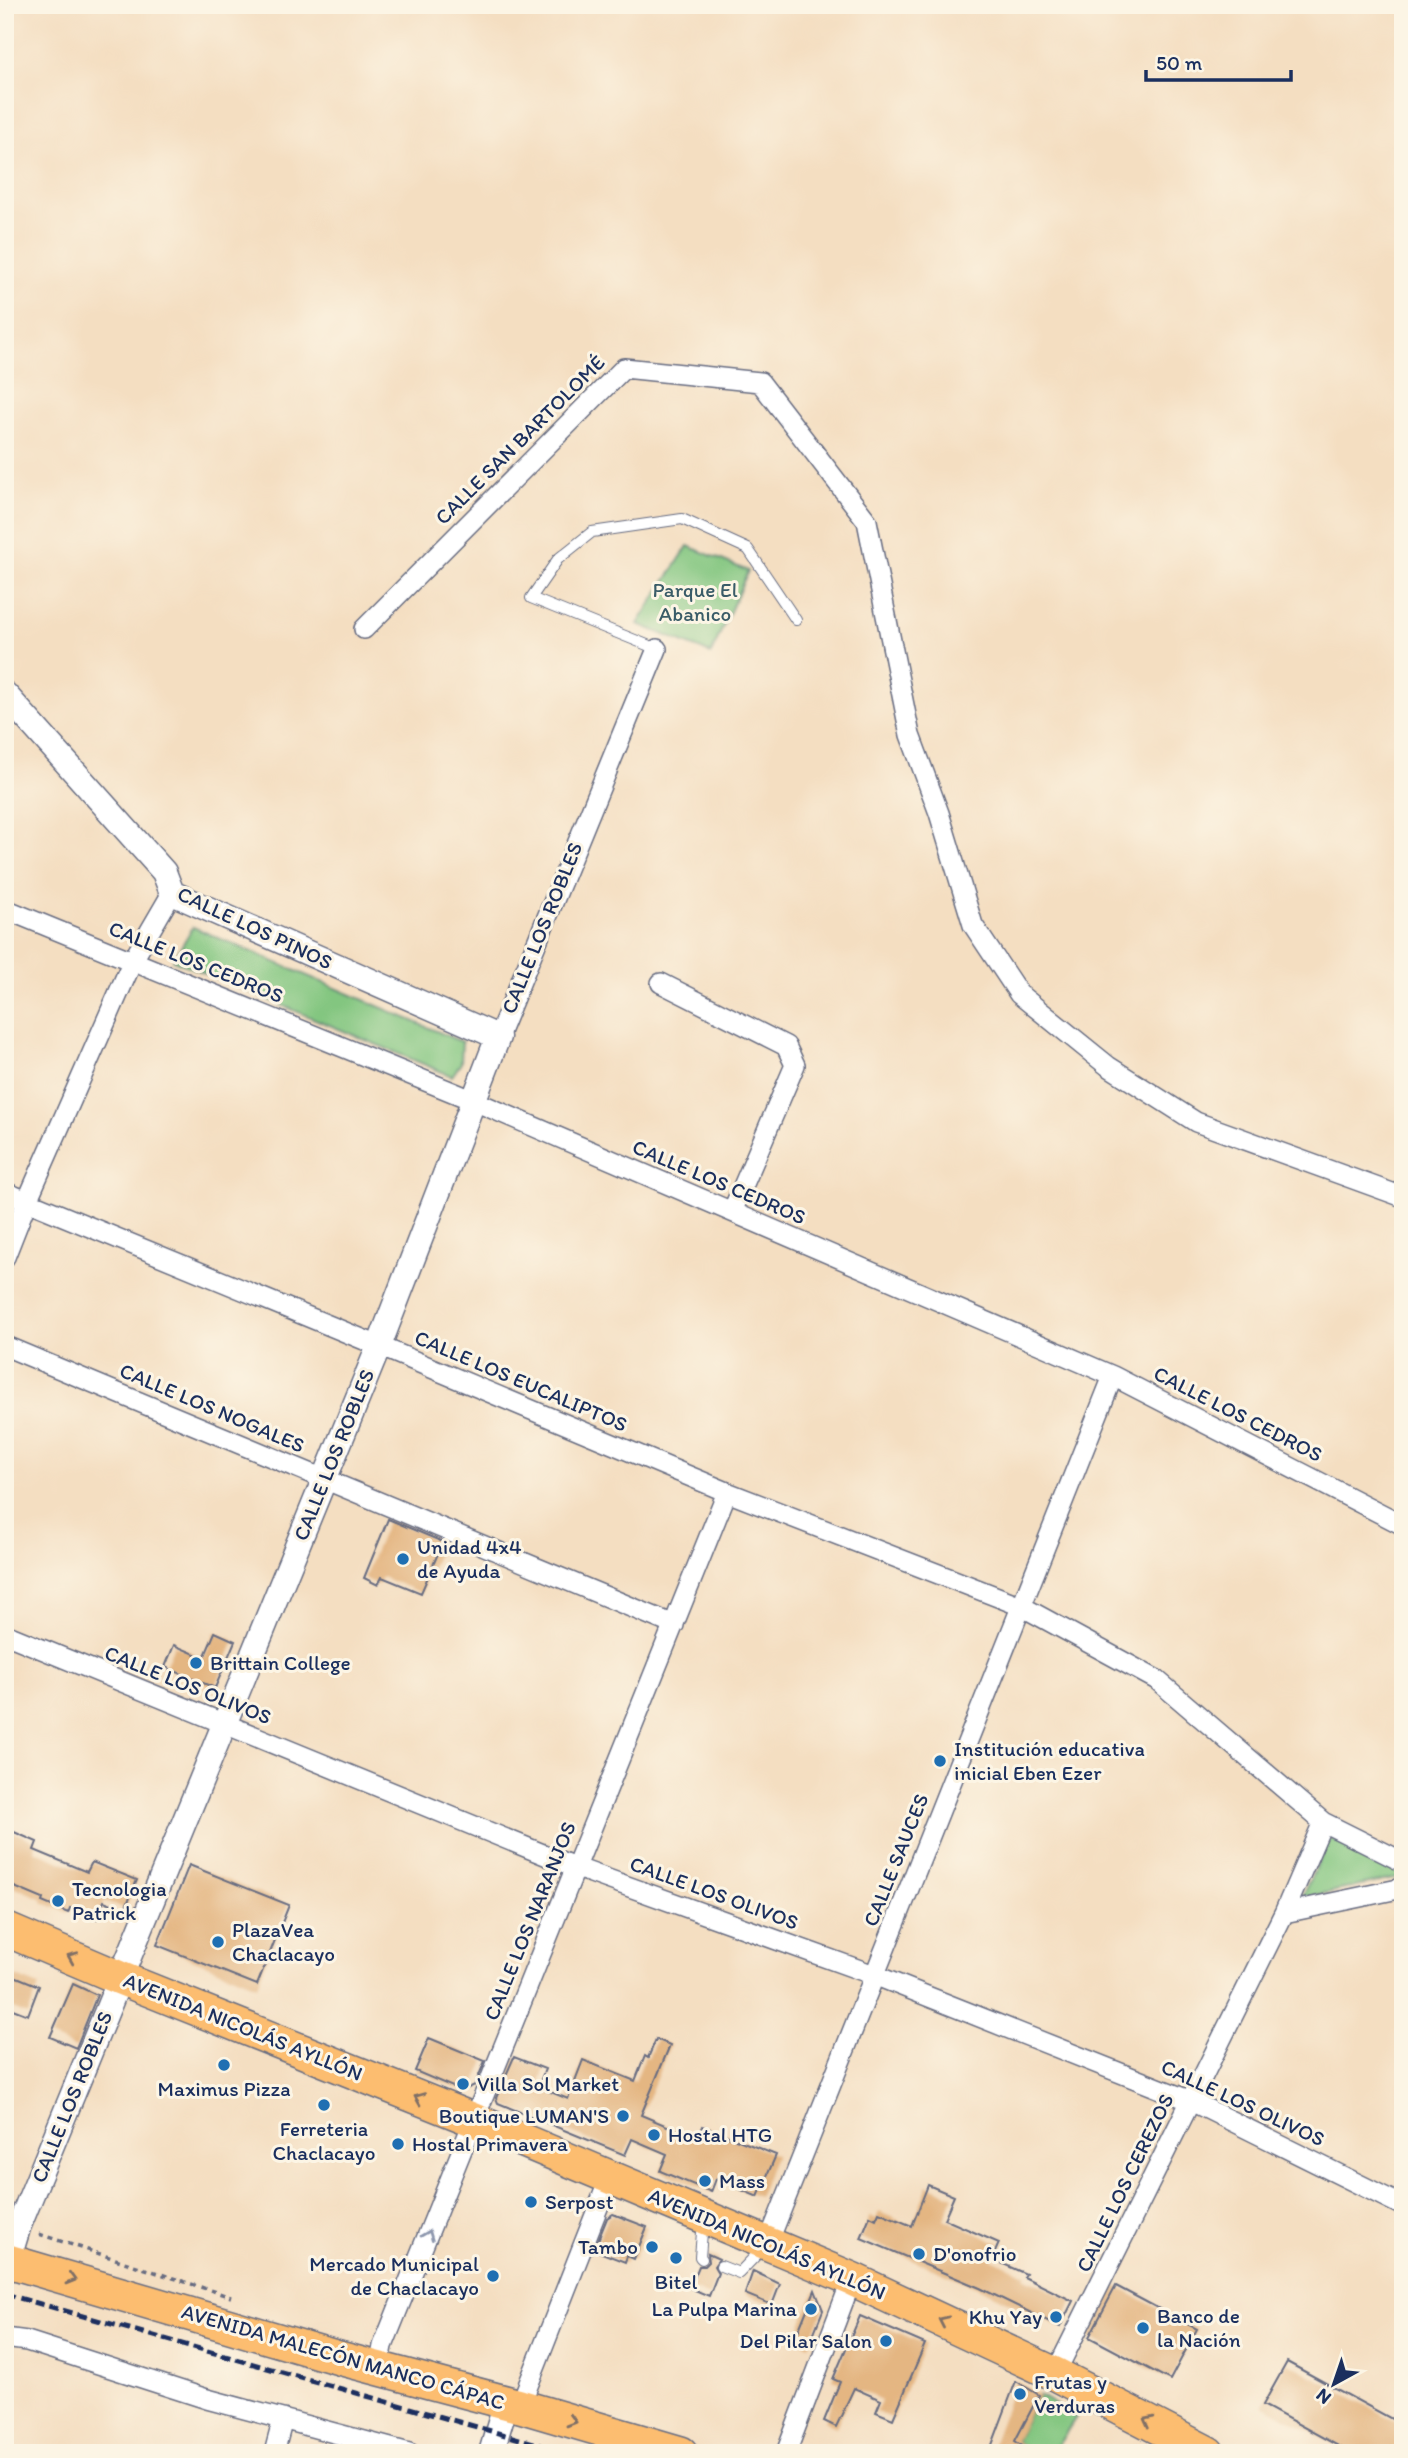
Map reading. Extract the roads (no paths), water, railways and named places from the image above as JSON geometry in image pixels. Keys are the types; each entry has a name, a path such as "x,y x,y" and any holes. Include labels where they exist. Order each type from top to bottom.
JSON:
{"highway":[{"name":"AVENIDA NICOLÁS AYLLÓN","path":"5,1929 474,2119 852,2278 1055,2374 1208,2453"},
{"name":"AVENIDA MALECÓN MANCO CÁPAC","path":"7,2260 339,2358 513,2404 681,2453"}],"street":[{"name":"CALLE SAN BARTOLOMÉ","path":"364,629 624,368 761,382 867,521 910,735 939,813 973,925 1019,994 1108,1066 1196,1122 1403,1197"},
{"name":"CALLE LOS ROBLES","path":"7,2260 379,1346 472,1100 657,649"},
{"name":"CALLE LOS PINOS","path":"5,694 164,872 172,893 498,1037"},
{"path":"5,1257 133,960 172,893"},
{"name":"CALLE LOS CEDROS","path":"5,909 472,1100 1113,1376 1403,1525"},
{"path":"661,984 786,1046 795,1065 732,1212"},
{"name":"CALLE LOS EUCALIPTOS","path":"5,1192 727,1492 1021,1606 1157,1680 1323,1822 1403,1862"},
{"name":"CALLE LOS NOGALES","path":"5,1346 674,1625"},
{"name":"CALLE SAUCES","path":"768,2243 1113,1376"},
{"name":"CALLE LOS NARANJOS","path":"379,2368 383,2346 727,1492"},
{"name":"CALLE LOS OLIVOS","path":"5,1634 577,1868 874,1975 1191,2101 1403,2206"},
{"name":"CALLE LOS CEREZOS","path":"1055,2374 1284,1913 1323,1822"},
{"path":"1284,1913 1403,1888"},
{"path":"491,2453 610,2177"},
{"path":"786,2453 852,2278"},
{"path":"5,2338 27,2341 207,2399 409,2453"},
{"path":"274,2453 283,2419"}],"lane":[{"path":"657,649 531,598 558,559 593,533 682,519 748,549 796,620"},
{"path":"702,2259 703,2216"},
{"path":"721,2266 739,2273 768,2243"}],"railway":[{"path":"5,2294 569,2453"}],"place":[{"name":"Unidad 4x4 de Ayuda","path":"403,1559"},
{"name":"Brittain College","path":"196,1663"},
{"name":"Institución educativa inicial Eben Ezer","path":"940,1761"},
{"name":"Tecnologia Patrick","path":"58,1901"},
{"name":"PlazaVea Chaclacayo","path":"218,1942"},
{"name":"Maximus Pizza","path":"224,2065"},
{"name":"Villa Sol Market","path":"463,2084"},
{"name":"Ferreteria Chaclacayo","path":"324,2105"},
{"name":"Boutique LUMAN'S","path":"623,2116"},
{"name":"Hostal HTG","path":"654,2135"},
{"name":"Hostal Primavera","path":"398,2144"},
{"name":"Mass","path":"705,2181"},
{"name":"Serpost","path":"531,2202"},
{"name":"Tambo","path":"652,2247"},
{"name":"D'onofrio","path":"919,2254"},
{"name":"Bitel","path":"676,2258"},
{"name":"Mercado Municipal de Chaclacayo","path":"493,2276"},
{"name":"La Pulpa Marina","path":"811,2309"},
{"name":"Khu Yay","path":"1056,2317"},
{"name":"Banco de la Nación","path":"1143,2328"},
{"name":"Del Pilar Salon","path":"886,2341"},
{"name":"Frutas y Verduras","path":"1020,2394"}],"park label":[{"name":"Parque El Abanico","path":"695,602"}]}
